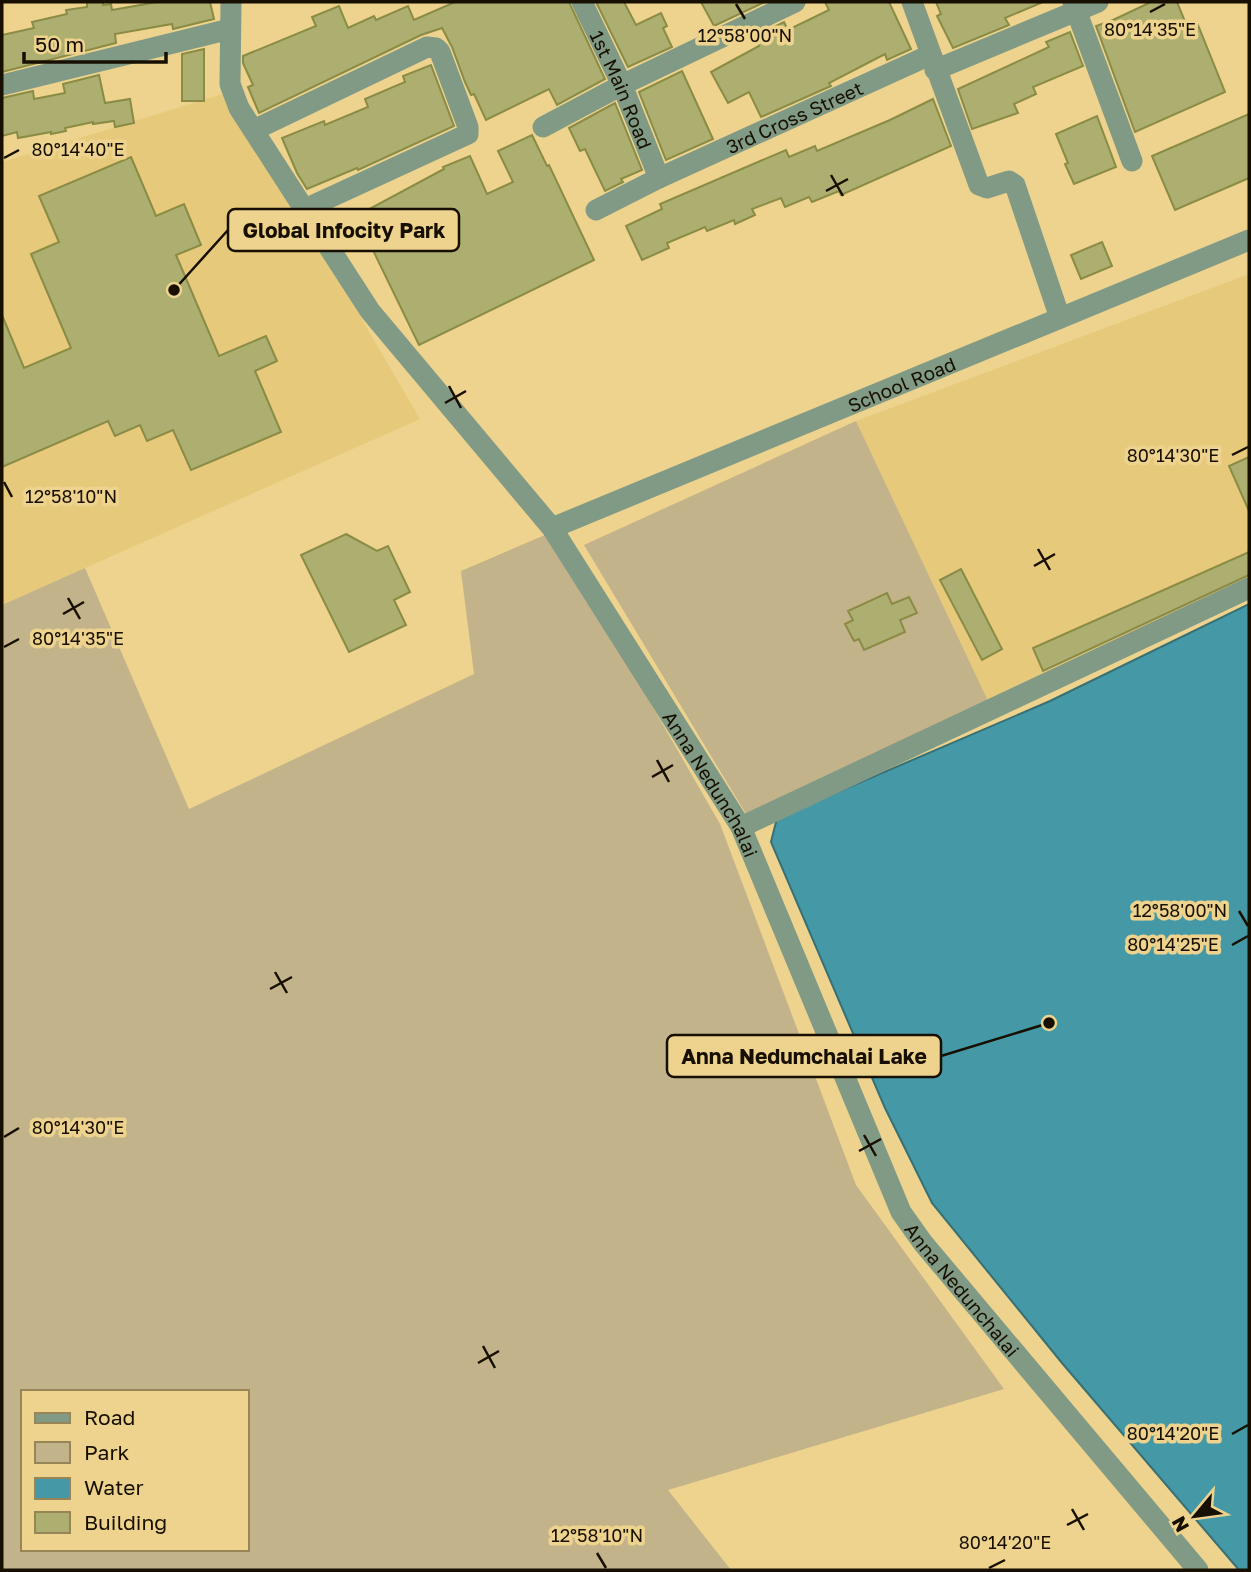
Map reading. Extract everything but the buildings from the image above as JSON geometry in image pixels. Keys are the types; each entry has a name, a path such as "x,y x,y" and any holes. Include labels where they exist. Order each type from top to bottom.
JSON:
{"street":[{"name":"Anna Nedunchalai","path":"231,2 230,84 239,108 370,311 552,528 741,827 901,1212 923,1243 1198,1570"},
{"name":"1st Main Road","path":"582,2 622,85 659,178"},
{"path":"543,127 622,85 794,2"},
{"path":"912,2 979,185 987,188 1009,181 1015,185 1060,318"},
{"name":"3rd Cross Street","path":"596,210 659,178 933,63 1074,7 1098,2"},
{"path":"1074,7 1132,161"},
{"path":"2,85 230,29"},
{"path":"254,130 427,47 436,48 440,52 468,127 468,134 305,209"},
{"name":"School Road","path":"552,528 1249,240"},
{"path":"741,827 1249,587"}],"shaded area":[{"path":"229,92 420,419 2,605 2,162"},
{"path":"1249,274 1249,580 989,703 856,421"}],"green space":[{"path":"856,421 989,703 746,814 584,545"},
{"path":"552,532 720,824 856,1185 1004,1389 668,1490 731,1570 2,1570 2,605 85,568 189,809 474,674 461,571"}],"water":[{"path":"1249,604 1249,1570 1239,1570 1062,1363 932,1203 885,1108 771,842 777,818 1050,701"}],"place":[{"name":"Global Infocity Park","path":"174,290"},
{"name":"Anna Nedumchalai Lake","path":"1049,1023"}]}
